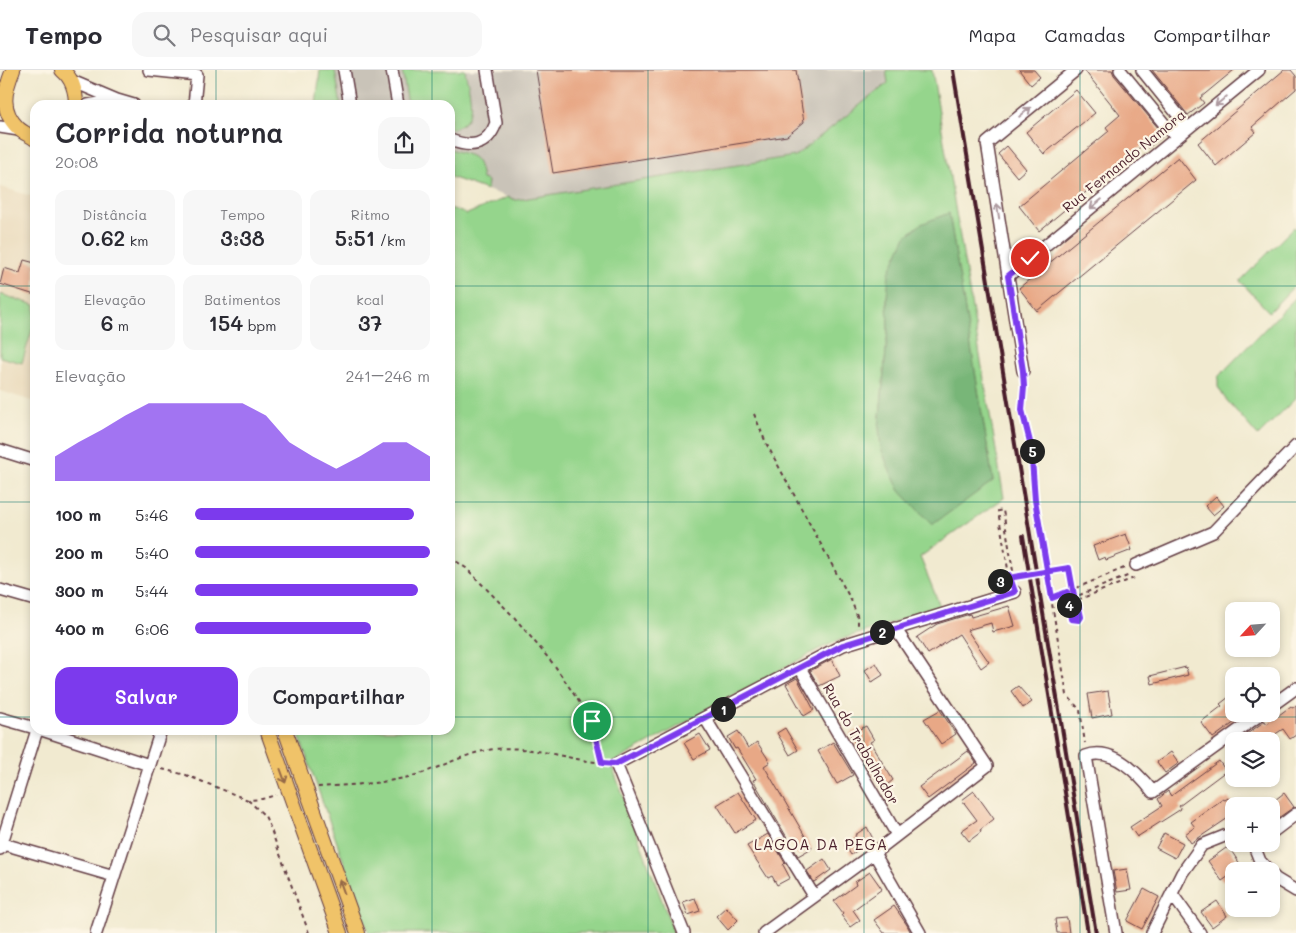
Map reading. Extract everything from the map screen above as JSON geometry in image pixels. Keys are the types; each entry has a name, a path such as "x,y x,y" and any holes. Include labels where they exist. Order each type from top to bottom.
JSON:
{"main road":[{"path":"62,70 72,81 76,100"},
{"path":"9,79 3,96 4,109 10,121 29,134"},
{"path":"269,735 340,933"},
{"path":"287,735 358,933"}],"street":[{"path":"150,70 197,75 194,100"},
{"path":"344,70 349,100"},
{"path":"392,70 397,100"},
{"path":"455,142 468,146 474,145 485,140 494,130 496,124 487,70"},
{"path":"1023,371 988,143 1076,70"},
{"path":"1120,70 1170,131 1183,121 1142,70"},
{"name":"Rua Fernando Namora","path":"1008,276 1259,70"},
{"path":"72,81 118,100"},
{"path":"0,127 29,134"},
{"path":"1136,572 1213,532 1296,446"},
{"path":"0,450 30,459"},
{"path":"0,590 30,599"},
{"path":"684,933 616,764 843,645 1015,592"},
{"path":"764,933 987,766 895,628"},
{"name":"Rua do Trabalhador","path":"800,668 897,835"},
{"path":"1280,700 1296,688"},
{"path":"0,718 30,727"},
{"path":"705,718 814,896"},
{"path":"1116,933 1086,756 1106,754 1130,765 1152,792 1249,722"},
{"path":"34,735 1,845 114,876"},
{"path":"57,735 149,765"},
{"path":"96,933 159,735"},
{"path":"1280,826 1296,814"},
{"path":"1152,933 1182,873 1202,844 1225,836"},
{"path":"874,852 920,933"},
{"path":"1280,881 1296,891"},
{"path":"1172,894 1200,933"}],"path":[{"path":"1023,371 1022,410 1031,446 1035,500 1067,696 1080,710 1086,756"},
{"path":"754,414 766,443 851,600 858,618 858,640"},
{"path":"1014,577 1003,510 998,511 1009,575 1015,592"},
{"path":"455,560 466,568 500,603 555,666 592,721 602,763"},
{"path":"1009,575 996,579 996,582 1014,577 1069,568 1075,601"},
{"path":"1052,598 1118,570 1136,572"},
{"path":"1067,592 1071,619 1079,620 1081,617 1078,604 1076,606 1078,616 1074,616 1072,602 1136,572"},
{"path":"1074,589 1077,596 1136,572"},
{"path":"306,788 367,784 415,775 479,751 497,749 533,750 616,764"},
{"path":"149,765 186,775 248,800 265,816 308,933"},
{"path":"248,800 262,799 278,794"}],"shaded area":[{"path":"320,70 886,70 888,83 795,156 516,200 455,179 455,100 317,100"},
{"path":"0,187 30,196 30,400 0,391"}],"green space":[{"path":"320,70 335,70 340,100 317,100"},
{"path":"402,70 465,70 471,106 466,120 460,126 455,128 455,100 407,100"},
{"path":"886,70 932,70 1004,498 920,557 942,611 934,609 842,639 817,650 616,761 612,766 674,933 369,933 299,735 455,735 455,210 467,214 508,197 516,200 795,156 888,83","holes":["949,213 993,481 879,428 888,329 887,296"]},
{"path":"455,151 469,155 476,160 479,164 482,179 488,181 487,190 455,179"},
{"path":"949,213 993,481 932,525 900,491 881,448 879,428 888,329 887,296 889,273 906,236 921,224"},
{"path":"1294,227 1296,229 1296,284 1269,312 1240,281"},
{"path":"0,294 30,303 30,337 22,363 0,357"},
{"path":"1296,297 1296,398 1258,436 1224,397 1218,387 1218,377"}],"building":[{"path":"536,70 796,70 804,122 787,136 553,173"},
{"path":"1019,70 1034,70 1040,77 1031,85"},
{"path":"1084,70 1112,70 1114,75 1164,135 1148,148 1144,144 1039,231 1019,206 1109,131 1106,127 1120,115"},
{"path":"1152,70 1234,70 1200,98 1204,103 1188,115"},
{"path":"1284,70 1291,70 1296,76 1296,89 1252,127 1256,132 1216,166 1198,143"},
{"path":"1076,90 1095,113 1044,154 1026,132"},
{"path":"1007,146 1026,169 1017,177 998,154"},
{"path":"1178,157 1196,180 1037,311 1019,288"},
{"path":"24,260 30,262 30,293 0,284 4,268 20,273"},
{"path":"1216,496 1224,506 1213,515 1205,506"},
{"path":"1126,534 1132,550 1106,560 1105,557 1098,560 1093,546"},
{"path":"1009,606 1015,626 993,632 991,623 967,630 989,662 981,668 959,634 928,654 917,637 937,624 970,614 971,617"},
{"path":"832,659 840,676 819,686 810,671"},
{"path":"876,663 883,675 872,682 865,670"},
{"path":"1186,667 1188,675 1152,684 1150,676"},
{"path":"797,678 814,710 804,716 786,684"},
{"path":"1018,686 1032,702 1023,708 1011,691"},
{"path":"1108,691 1112,714 1092,718 1088,694"},
{"path":"1225,700 1225,722 1235,722 1213,738 1201,722 1222,706 1220,704"},
{"path":"1291,706 1292,708 1296,706 1296,735 1290,739 1283,729 1278,732 1250,732 1264,722 1267,724 1270,722 1280,722 1280,714"},
{"path":"940,710 956,734 941,744 924,719"},
{"path":"866,726 874,740 870,742 893,780 882,789 850,734"},
{"path":"785,728 798,750 790,755 777,733"},
{"path":"738,731 748,748 757,742 770,762 764,766 812,848 798,856 753,780 756,779 728,737"},
{"path":"700,734 710,750 694,759 684,743"},
{"path":"833,742 853,775 837,784 818,751"},
{"path":"968,751 976,763 928,799 919,787"},
{"path":"1171,752 1179,763 1165,773 1157,762"},
{"path":"1219,761 1225,770 1225,772 1179,806 1181,809 1137,837 1130,827 1162,806 1158,799 1168,791 1171,796"},
{"path":"974,791 994,819 969,841 961,831 977,820 962,800"},
{"path":"738,792 756,820 735,833 717,805"},
{"path":"1284,793 1294,807 1280,817 1280,797"},
{"path":"1223,799 1225,800 1225,820 1191,843 1185,834 1195,827 1191,822"},
{"path":"867,827 873,839 851,855 845,845"},
{"path":"1164,833 1183,843 1175,858 1156,848"},
{"path":"768,834 785,863 783,865 790,878 777,885 772,876 768,878 747,846"},
{"path":"1225,849 1225,852 1232,852 1239,862 1225,862 1225,879 1222,881 1208,861"},
{"path":"824,859 831,870 814,882 807,871"},
{"path":"1127,869 1131,890 1117,892 1113,871"},
{"path":"870,872 882,889 853,910 860,920 850,927 834,901 856,885 855,882"},
{"path":"1144,889 1159,897 1142,929 1127,921"},
{"path":"695,898 700,911 688,915 683,902"},
{"path":"1217,901 1226,917 1212,927 1201,912"},
{"path":"894,906 911,933 884,933 874,920"},
{"path":"726,907 738,920 728,930 716,916"},
{"path":"1067,918 1069,933 1057,933 1055,919"}],"railway":[{"path":"953,70 1096,933"},
{"path":"1023,536 1088,933"}],"district":[{"name":"LAGOA DA PEGA","path":"821,845"}],"route":[{"path":"592,721 602,763 616,764 738,702 843,645 1015,592 1009,575 996,579 996,582 1011,578 1014,577 1069,568 1075,601 1072,602 1074,616 1078,616 1076,609 1078,604 1081,617 1079,620 1071,619 1067,592 1052,598 1048,584 1047,576 1045,563 1035,500 1031,446 1022,410 1023,371 1008,276 1030,258"}]}
